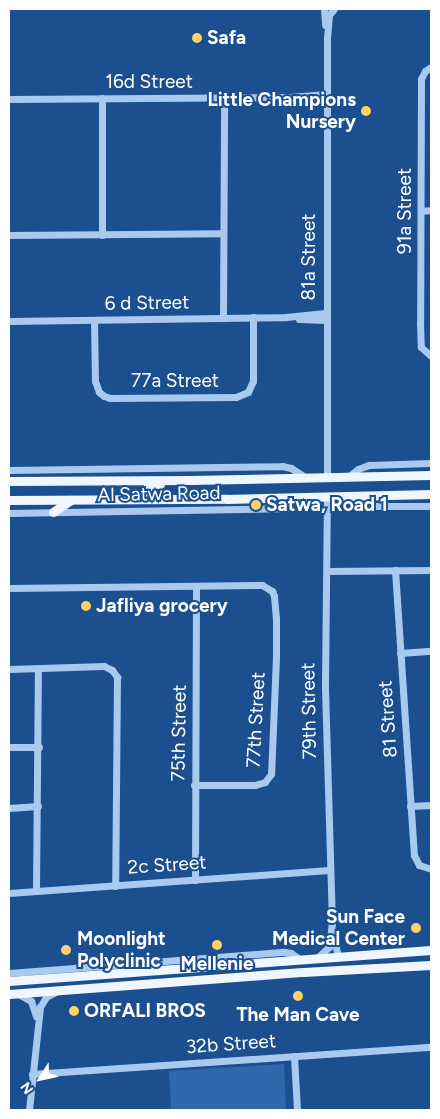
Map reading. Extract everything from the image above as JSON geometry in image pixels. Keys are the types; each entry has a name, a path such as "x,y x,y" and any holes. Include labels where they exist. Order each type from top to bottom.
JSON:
{"main road":[{"name":"Al Satwa Road","path":"9,481 190,480 431,475"},
{"path":"150,499 146,490 151,484 190,480"},
{"name":"Al Satwa Road","path":"9,500 431,494"},
{"path":"53,512 71,500"},
{"path":"9,981 431,950"},
{"path":"303,972 315,967 335,964 338,957"},
{"path":"13,994 303,972 431,965"},
{"path":"9,985 27,980"}],"street":[{"name":"81a Street","path":"324,9 327,38"},
{"name":"81a Street","path":"327,476 326,97 327,38 330,15 334,9"},
{"name":"91a Street","path":"431,67 425,71 421,79 420,342 423,351 431,356"},
{"name":"16d Street","path":"9,99 326,97"},
{"path":"102,98 102,235"},
{"path":"223,318 224,98"},
{"path":"421,210 431,210"},
{"path":"9,235 223,233"},
{"name":"77a Street","path":"94,320 94,381 99,392 104,396 110,398 236,396 248,392 253,381 253,317"},
{"name":"6 d Street","path":"9,321 326,317"},
{"name":"Al Satwa Road","path":"349,476 358,469 369,465 431,463"},
{"name":"Al Satwa Road","path":"9,470 285,466 305,477"},
{"name":"79th Street","path":"327,496 325,684 328,870 332,924 338,957"},
{"name":"Al Satwa Road","path":"350,496 366,506 431,506"},
{"name":"Al Satwa Road","path":"9,513 287,508 296,505 307,497"},
{"name":"81 Street","path":"394,570 414,855 419,865 431,869"},
{"path":"327,571 431,570"},
{"name":"77th Street","path":"194,785 255,785 265,782 272,774 276,638 274,596 270,589 262,586 196,587"},
{"path":"9,588 196,587"},
{"name":"75th Street","path":"195,880 196,587"},
{"path":"400,653 431,651"},
{"path":"9,669 104,666 112,670 118,681 115,886"},
{"path":"36,891 38,669"},
{"path":"9,747 38,747"},
{"path":"410,806 431,804"},
{"path":"9,808 38,806"},
{"name":"2c Street","path":"9,893 328,870"},
{"name":"79th Street","path":"316,959 329,947 332,924"},
{"path":"9,973 284,952 302,960"},
{"path":"30,1110 37,1027 44,999 61,990"},
{"path":"13,994 29,998 34,1004 37,1027"},
{"name":"32b Street","path":"32,1074 431,1047"},
{"path":"294,1056 296,1110"}],"shaded area":[{"path":"284,1064 286,1110 171,1110 169,1071"}],"place":[{"name":"Safa","path":"197,38"},
{"name":"Little Champions Nursery","path":"366,111"},
{"name":"Satwa, Road 1","path":"256,505"},
{"name":"Jafliya grocery","path":"86,606"},
{"name":"Sun Face Medical Center","path":"416,928"},
{"name":"Mellenie","path":"217,945"},
{"name":"Moonlight Polyclinic","path":"66,950"},
{"name":"The Man Cave","path":"298,996"},
{"name":"ORFALI BROS","path":"74,1011"}]}
